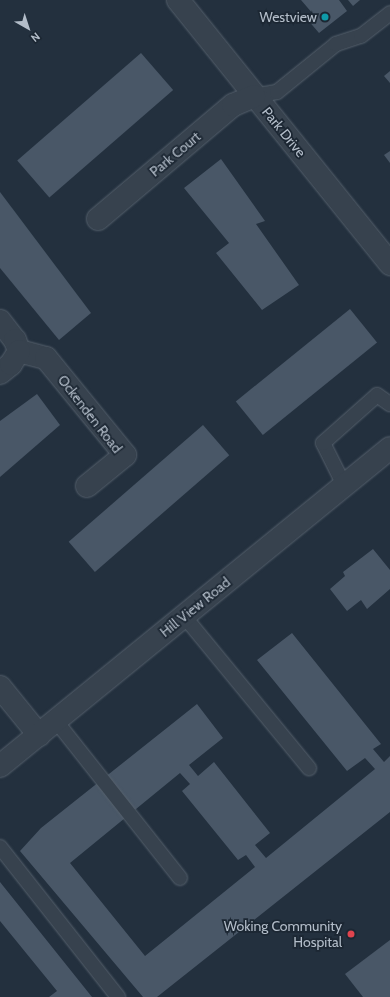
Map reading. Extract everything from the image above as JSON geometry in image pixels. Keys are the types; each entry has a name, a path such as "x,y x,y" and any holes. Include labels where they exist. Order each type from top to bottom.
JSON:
{"street":[{"name":"Park Drive","path":"178,0 390,264"},
{"name":"Park Court","path":"98,219 233,105 254,96"},
{"path":"0,321 15,340 19,351 11,364 0,373"},
{"name":"Ockenden Road","path":"19,351 46,358 125,455 87,486"},
{"name":"Hill View Road","path":"0,766 390,448"},
{"path":"0,687 39,735"}],"lane":[{"path":"254,96 276,92 336,44 361,36 390,13"},
{"path":"344,485 323,442 377,396 390,404"},
{"path":"184,616 309,768"},
{"path":"56,721 180,878"},
{"path":"0,847 118,997"}],"building":[{"name":"Westview","path":"301,0 339,0 347,11 319,33 307,19 313,14"},
{"name":"Westview","path":"348,0 360,0 353,6"},
{"path":"141,53 173,90 49,198 17,161"},
{"path":"390,71 390,83 384,76"},
{"path":"390,151 390,163 384,155"},
{"path":"221,159 265,221 256,224 299,285 262,310 216,253 229,243 184,188"},
{"path":"0,192 91,313 59,340 0,268"},
{"path":"350,309 377,342 263,435 236,402"},
{"path":"37,394 60,425 0,477 0,421"},
{"path":"203,425 229,455 95,572 69,542"},
{"path":"373,549 390,570 390,589 367,609 361,600 347,611 330,589 345,576 343,572"},
{"path":"292,633 381,744 373,749 384,762 390,756 390,812 157,997 143,997 20,851 41,828 197,704 223,738 189,765 198,776 214,762 270,833 255,845 266,858 375,769 365,758 347,771 257,660","holes":["180,773 190,784 182,791 238,860 246,855 255,867 145,956 70,863"]},
{"path":"0,882 92,997 49,997 57,991 0,921"},
{"name":"Woking Community Hospital","path":"390,940 390,997 363,997 345,974"}],"place":[{"name":"Westview","path":"325,17"},
{"name":"Woking Community Hospital","path":"351,934"}]}
